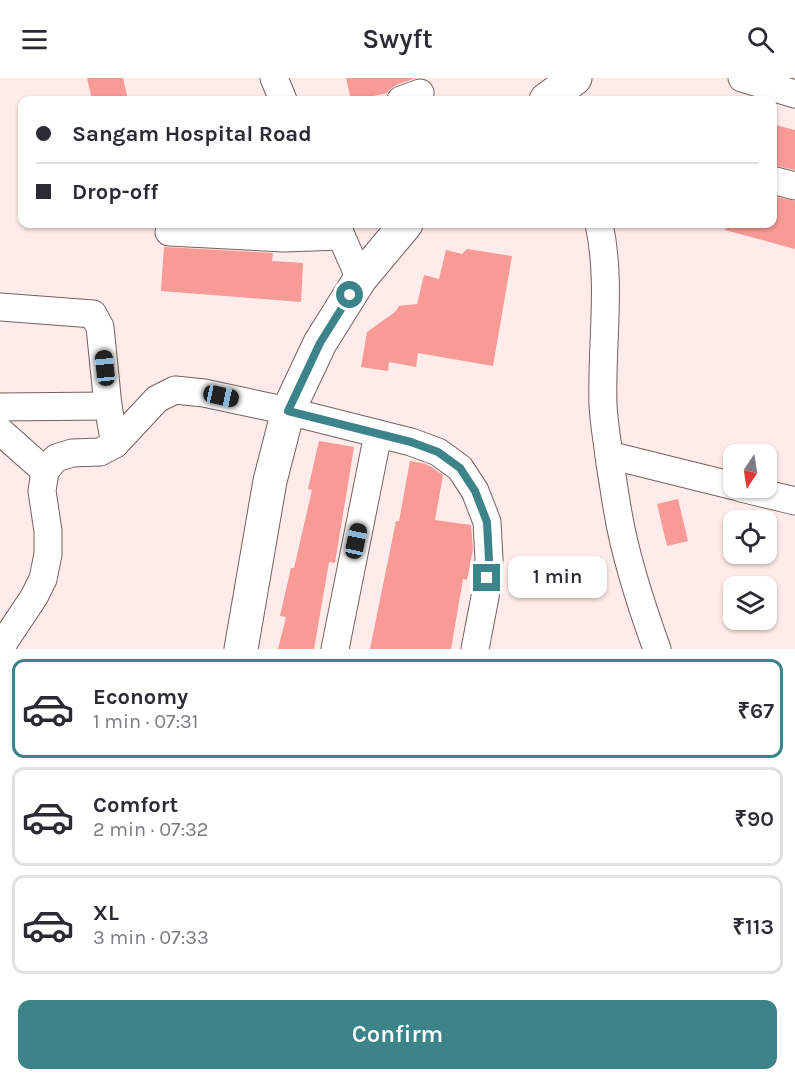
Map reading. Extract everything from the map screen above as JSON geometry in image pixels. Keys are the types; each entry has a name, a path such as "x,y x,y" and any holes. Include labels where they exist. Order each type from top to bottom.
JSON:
{"main road":[{"path":"551,96 575,78"},
{"path":"241,649 270,481 288,411 320,343 360,279 403,228"}],"street":[{"path":"274,78 281,96"},
{"path":"742,78 795,94"},
{"path":"777,181 795,186"},
{"path":"600,228 605,276 603,407 609,455 627,555 657,649"},
{"path":"169,232 284,238 339,230 360,279"},
{"path":"0,307 93,314 100,327 108,406 115,444"},
{"path":"0,648 34,597 43,579 48,554 48,531 42,491 45,471 56,458 72,453 100,452 115,444 157,399 175,390 204,393 288,411 411,442 438,452 460,468 475,491 487,522 489,560 475,649"},
{"path":"0,407 108,406"},
{"path":"0,430 45,471"},
{"path":"334,649 378,434"},
{"path":"609,455 723,483"},
{"path":"777,497 795,501"}],"building":[{"path":"87,78 123,78 127,96 91,96"},
{"path":"346,78 416,78 396,85 387,93 374,96 350,96"},
{"path":"777,125 795,130 795,170 777,166"},
{"path":"777,197 795,201 795,249 725,230 725,228 777,228"},
{"path":"164,247 273,253 272,261 303,263 301,302 161,291"},
{"path":"467,249 512,256 493,366 418,353 416,367 389,362 388,371 361,367 367,332 395,312 399,306 417,304 424,275 439,279 446,250 462,254"},
{"path":"319,441 354,447 335,563 329,562 314,649 278,649 286,617 280,616 312,490 308,489"},
{"path":"410,461 430,466 443,475 435,520 471,525 473,549 467,580 463,579 451,649 370,649"},
{"path":"678,499 688,541 667,546 657,504"}],"route":[{"path":"350,295 320,343 288,411 411,442 438,452 460,468 475,491 487,522 489,560 487,578"}]}
